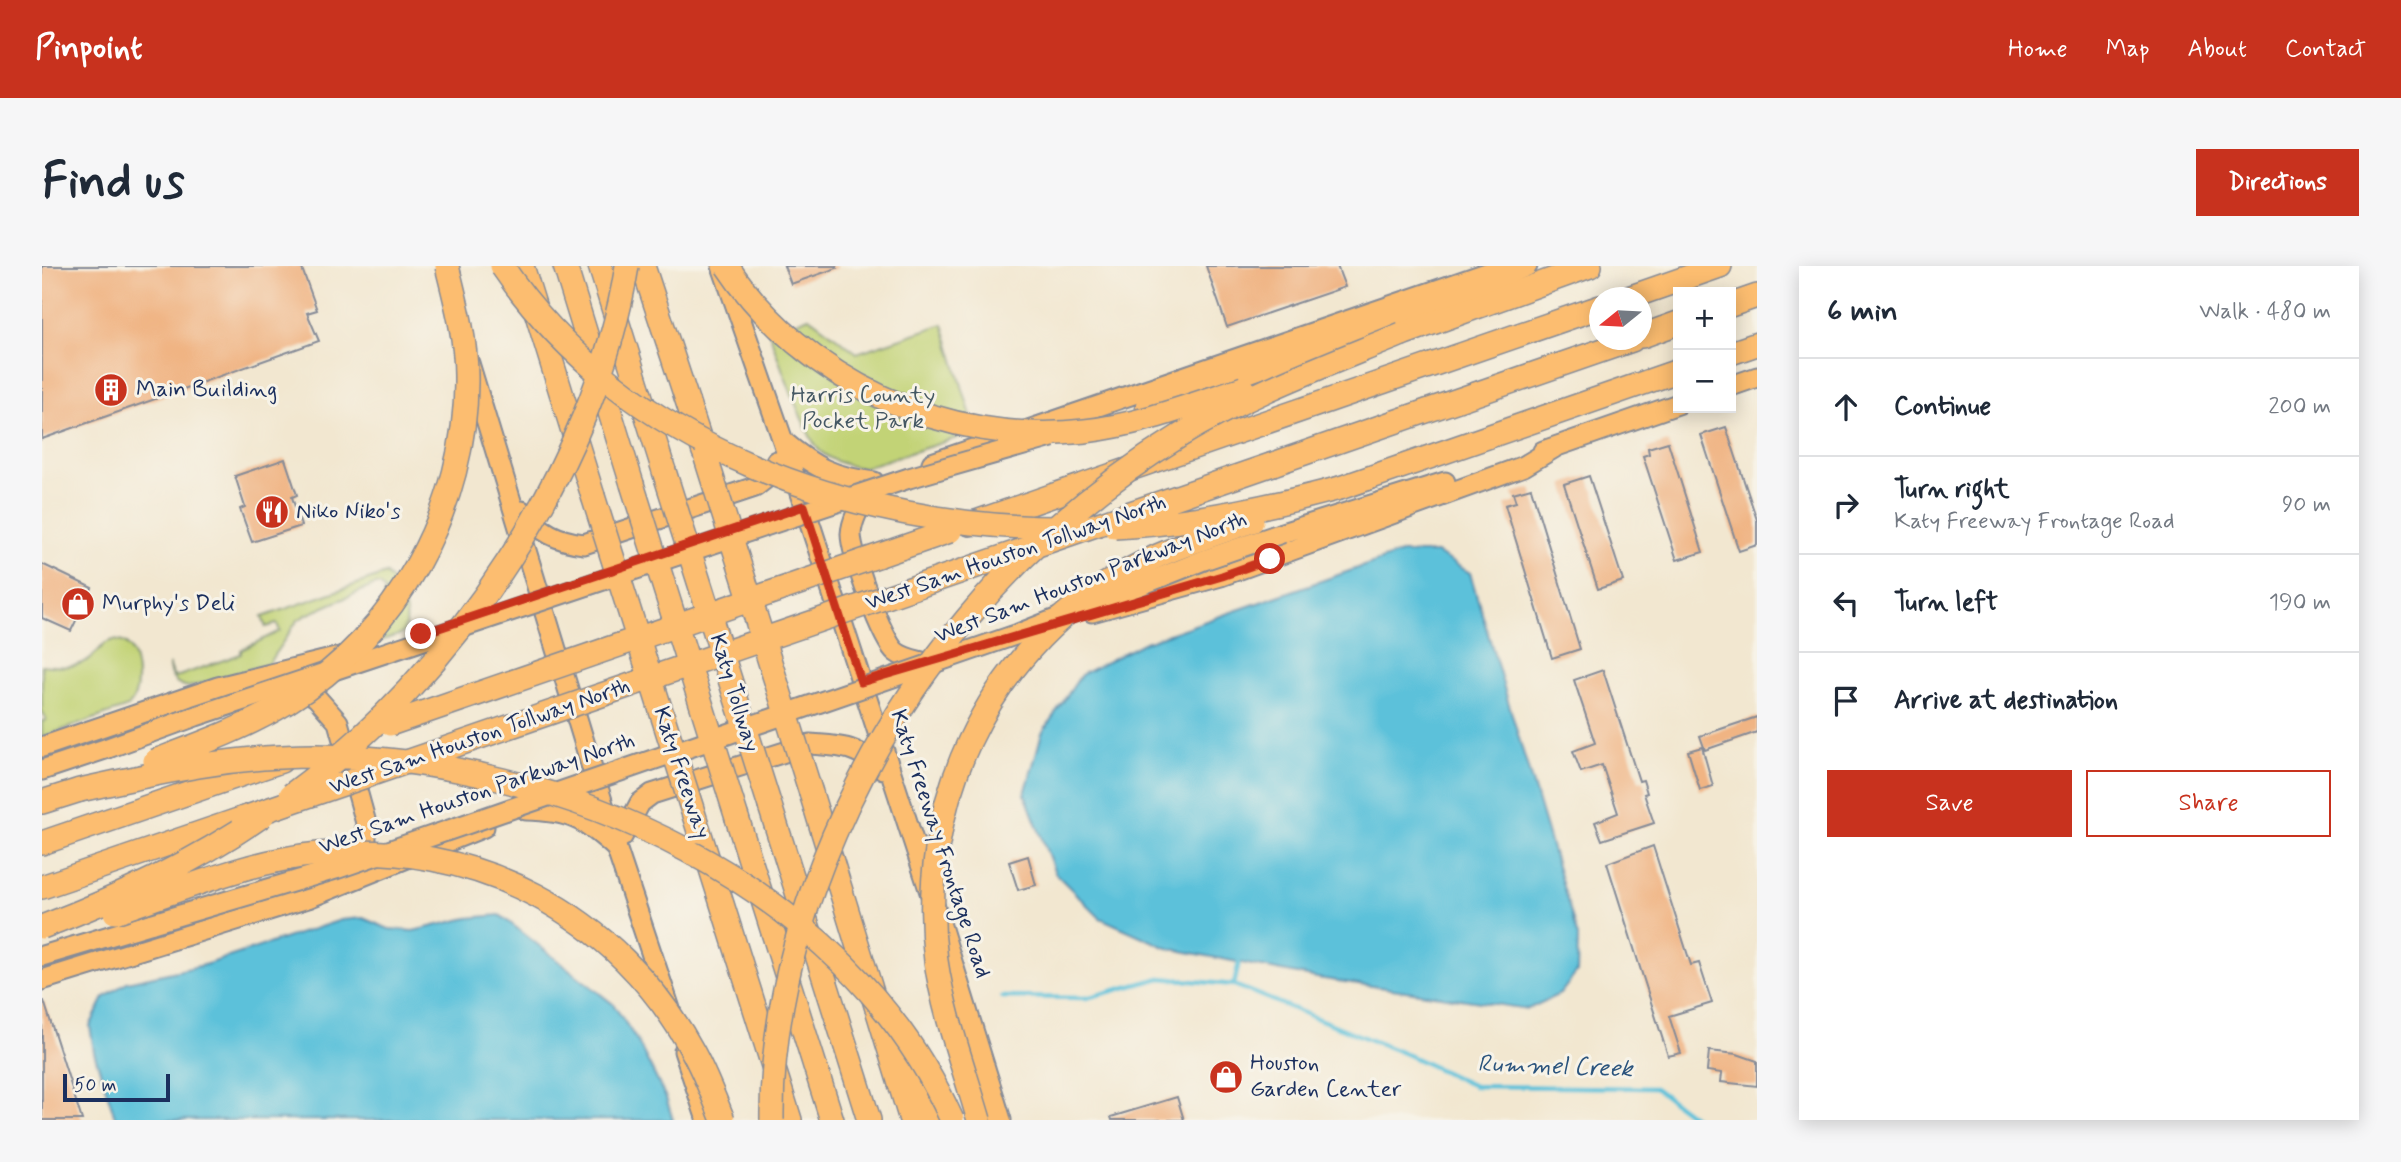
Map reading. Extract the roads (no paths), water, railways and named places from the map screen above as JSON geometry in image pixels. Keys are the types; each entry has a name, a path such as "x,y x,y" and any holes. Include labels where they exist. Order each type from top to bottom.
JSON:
{"highway":[{"path":"42,802 222,735 288,701 313,684 358,645 392,604 420,560 433,533 451,483 460,445 466,376 463,338 447,266"},
{"path":"502,266 523,296 578,355 627,397 654,415 718,449 780,476 879,506 1000,526 1097,527 1147,525 1229,514 1340,488"},
{"path":"508,266 564,402"},
{"name":"Katy Freeway","path":"522,266 790,1120"},
{"name":"Katy Tollway","path":"565,266 832,1120"},
{"name":"Katy Tollway","path":"600,266 869,1120"},
{"path":"42,927 167,873 238,833 334,761 436,660 486,593 549,492 601,372 627,266"},
{"path":"643,266 706,458 911,1120"},
{"path":"724,266 756,305 789,338 852,382 925,415 1007,432 1082,432 1129,424 1402,334 1590,266"},
{"path":"1652,290 1720,266"},
{"path":"1736,303 1757,296"},
{"name":"West Sam Houston Tollway North","path":"42,843 1589,311"},
{"path":"1652,332 1673,325"},
{"path":"772,1120 772,1072 780,1009 802,921 817,877 843,813 879,743 902,705 974,609 1028,554 1076,511 1160,449 1241,402 1402,334"},
{"path":"1736,351 1757,344"},
{"name":"West Sam Houston Tollway North","path":"42,887 1603,350"},
{"path":"979,1120 936,962 932,884 940,825 955,772 978,721 1006,677 1025,654 1055,624 1098,589 1120,575 1170,551 1340,488 1673,373"},
{"path":"80,790 199,764 271,758 339,757 385,759 452,768 505,779 581,803 632,823 687,850 752,891 817,940 841,961 881,1005 927,1072 952,1120"},
{"path":"42,936 256,865 285,859 316,854 378,851 463,866 519,887 552,904 594,932 623,958 650,988 683,1035 702,1068 723,1120"},
{"path":"852,931 931,1120"},
{"path":"753,1003 779,1120"}],"main road":[{"path":"440,266 617,850 707,1120"},
{"name":"Katy Freeway Frontage Road","path":"724,266 892,776 1001,1120"},
{"path":"42,747 184,698 264,674 299,668 404,640 540,596 1507,266"},
{"path":"42,770 222,707 909,478 1123,416 1426,311 1527,266"},
{"path":"1736,384 1757,377"},
{"name":"West Sam Houston Parkway North","path":"42,956 336,869 1018,635 1282,533 1554,448 1673,406"},
{"path":"508,490 532,523 550,537 584,544 755,487 768,476 783,441 807,461 827,472 874,482"},
{"path":"42,980 308,898 526,810 595,776 861,682 1222,576 1524,466 1554,448"},
{"path":"874,482 856,513 851,533 852,548 883,634 894,650 905,658 926,663"},
{"path":"479,615 496,596 510,565 513,527 508,490"},
{"path":"892,776 899,723 908,692 926,663"},
{"path":"264,674 316,696 338,722 366,823 366,841 359,859 337,881 308,898"},
{"path":"617,850 628,822 640,803 652,794 810,744 837,745 865,753 892,776"},
{"path":"526,810 554,811 575,818 596,830 617,850"}],"water":[{"path":"1401,553 1436,553 1470,573 1578,937 1577,972 1560,994 1528,1009 1317,978 1167,948 1100,918 1055,873 1025,794 1042,733 1081,675 1143,643"},
{"path":"500,915 613,1004 638,1042 666,1098 673,1120 116,1120 94,1052 90,1026 104,998 127,982 204,965 341,920 363,918 389,929 413,931 468,918"}],"waterway":[{"path":"1234,985 1239,962"},
{"name":"Rummel Creek","path":"1002,997 1086,998 1161,978 1234,985 1408,1055 1474,1086 1655,1088 1698,1120"}],"place":[{"name":"Main Building","path":"111,390"},
{"name":"Niko Niko's","path":"272,512"},
{"name":"Murphy's Deli","path":"78,604"},
{"name":"Houston Garden Center","path":"1226,1077"}],"park label":[{"name":"Harris County Pocket Park","path":"863,409"}]}
